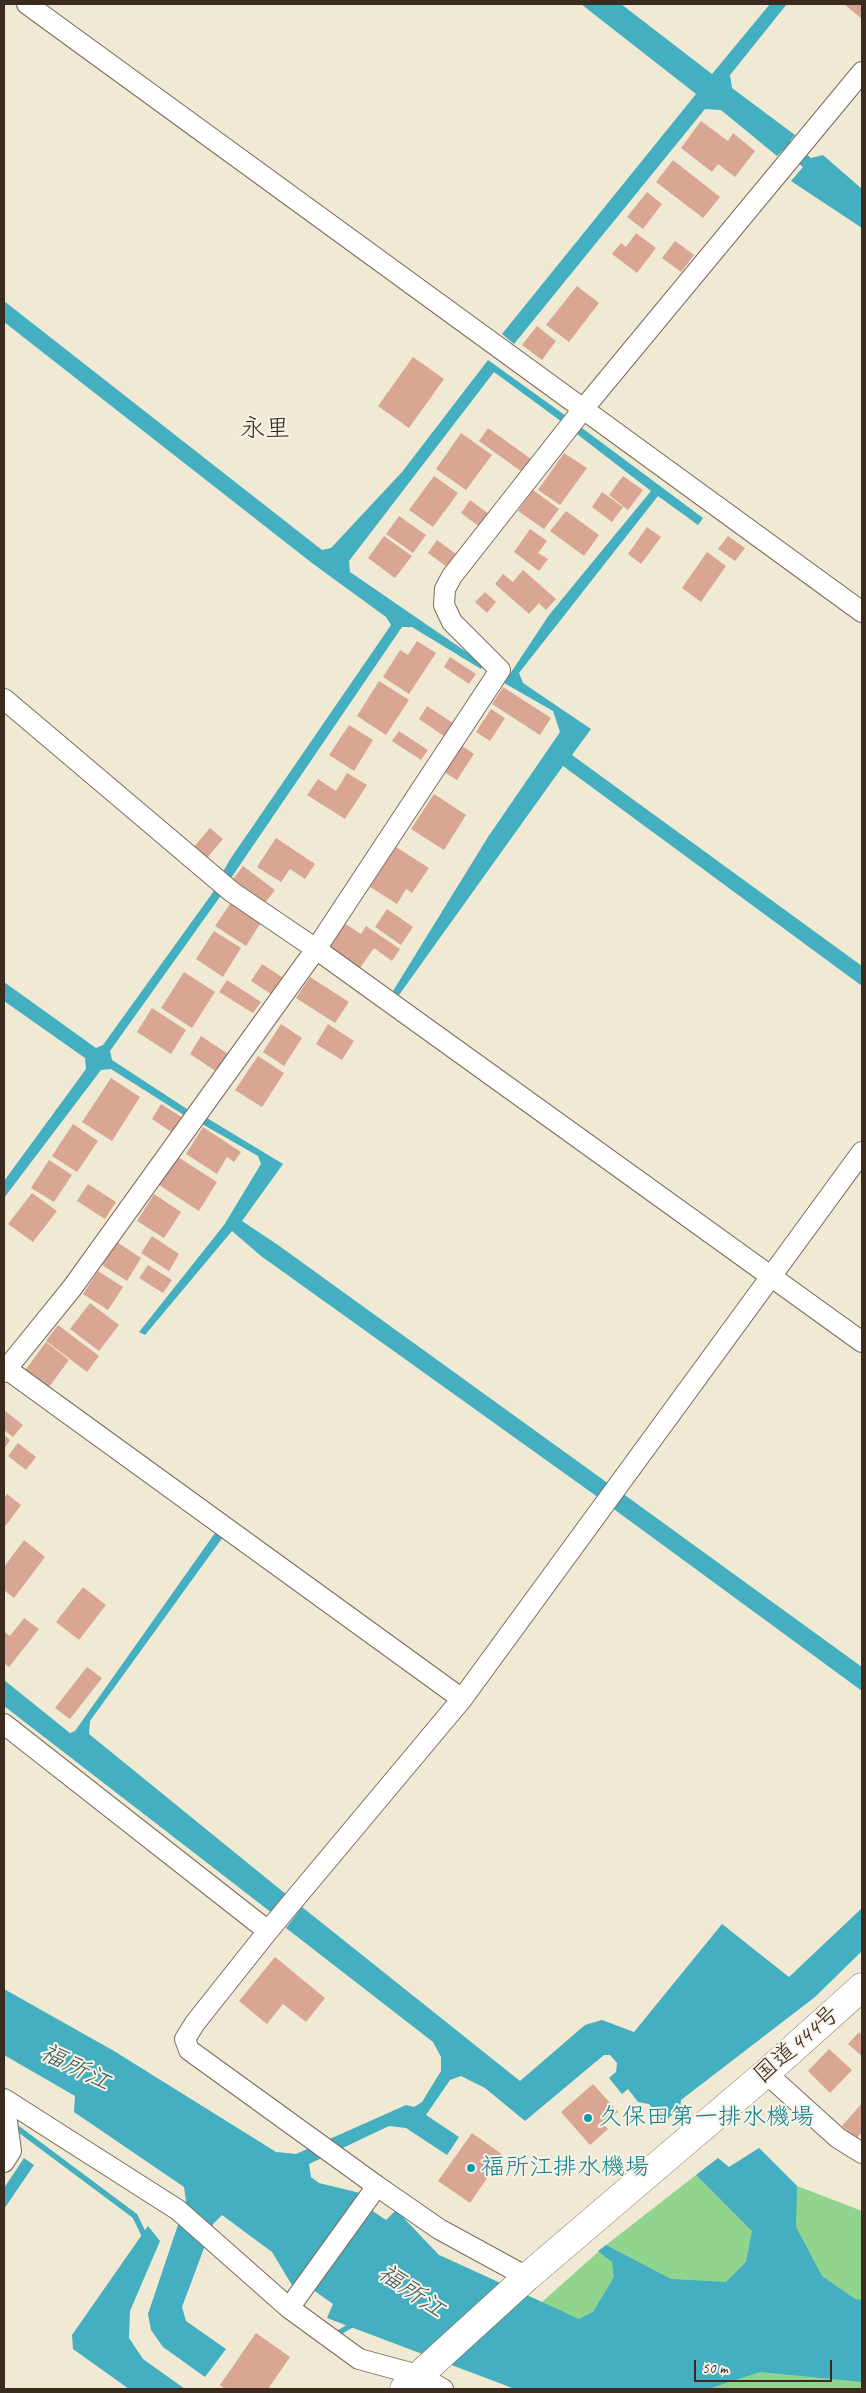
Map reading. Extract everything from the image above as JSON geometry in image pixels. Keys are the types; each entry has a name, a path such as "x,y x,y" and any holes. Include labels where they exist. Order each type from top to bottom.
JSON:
{"highway":[{"name":"国道444号","path":"411,2382 527,2277 862,1987"}],"street":[{"path":"27,4 862,612"},
{"path":"462,1699 4,1369 72,1288 316,949 500,670 452,622 444,605 445,589 452,576 584,408 862,72"},
{"path":"4,699 226,887 316,949 862,1342"},
{"path":"527,2277 371,2194 335,2156 189,2050 185,2039 195,2023 268,1931 462,1699 862,1152"},
{"path":"4,1724 268,1931"},
{"path":"766,2072 838,2138 862,2153"},
{"path":"4,2100 11,2141 11,2152 4,2162"},
{"path":"4,2100 178,2210 289,2308 359,2359 411,2382 443,2389"},
{"path":"289,2308 371,2194"}],"green space":[{"path":"759,2148 797,2186 862,2211 862,2313 817,2291"},
{"path":"696,2175 720,2199 761,2228 782,2294 607,2354 439,2255 542,2302 606,2245"},
{"path":"862,2362 862,2389 682,2389 752,2366"}],"water":[{"path":"581,4 621,4 712,74 770,4 787,4 730,75 732,88 795,135 790,141 811,158 823,155 862,189 862,228 791,181 803,167 783,150 777,156 721,110 705,109 514,344 502,334 696,94"},
{"path":"4,301 322,550 331,548 402,472 488,360 566,416 562,422 494,372 349,561 350,572 484,664 481,669 412,627 402,627 229,881 221,875 231,858 391,625 386,617 312,563 4,322"},
{"path":"578,425 703,518 698,525 658,496 519,673 523,683 591,729 572,755 862,966 862,986 563,766 399,995 393,991 488,837 560,732 553,711 504,683 549,615 651,491 573,431"},
{"path":"216,888 222,894 110,1051 112,1060 190,1111 187,1117 111,1069 101,1070 4,1198 4,1181 86,1069 85,1058 4,1001 4,982 96,1048 103,1045"},
{"path":"207,1118 283,1164 242,1221 609,1484 599,1498 261,1256 232,1231 145,1335 139,1332 224,1225 261,1164 258,1156 202,1124"},
{"path":"622,1493 862,1667 862,1691 611,1507"},
{"path":"215,1533 223,1537 90,1721 89,1734 287,1895 272,1913 4,1706 4,1680 70,1733 75,1731"},
{"name":"福所江","path":"302,1907 520,2081 585,2025 602,2020 634,2032 722,1924 789,1977 862,1908 862,1951 815,1997 681,2100 680,2109 663,2122 649,2104 638,2102 628,2089 622,2094 609,2078 616,2072 617,2063 610,2055 604,2055 525,2121 485,2088 461,2076 450,2080 426,2115 459,2137 447,2155 406,2128 389,2126 309,2164 311,2177 319,2183 360,2193 356,2200 386,2220 396,2210 439,2255 579,2319 593,2312 614,2277 612,2262 598,2251 606,2245 671,2279 726,2282 746,2262 752,2231 696,2175 718,2158 729,2167 759,2148 797,2186 796,2227 822,2276 855,2299 862,2300 862,2382 760,2372 708,2389 515,2389 327,2318 333,2304 299,2280 293,2287 272,2252 222,2215 213,2224 182,2307 186,2321 226,2349 205,2377 163,2347 151,2330 148,2314 186,2201 184,2187 74,2112 75,2096 4,2055 4,1989 114,2051 276,2152 296,2154 406,2105 414,2107 422,2102 441,2071 441,2057 433,2042 286,1928"},
{"path":"24,2158 34,2165 4,2209 4,2188"},
{"path":"148,2226 160,2241 130,2311 129,2338 143,2359 185,2389 129,2389 73,2349 72,2335"}],"building":[{"path":"844,4 862,4 862,19"},
{"path":"701,121 728,141 733,133 755,151 735,177 718,164 712,172 681,148"},
{"path":"673,160 720,197 703,218 656,182"},
{"path":"647,192 662,204 643,229 627,217"},
{"path":"636,233 656,248 637,273 612,254 621,243 626,247"},
{"path":"675,241 694,255 681,272 662,258"},
{"path":"577,286 599,303 569,342 546,325"},
{"path":"537,326 556,341 542,360 522,345"},
{"path":"413,357 444,379 409,428 378,406"},
{"path":"488,428 531,459 522,472 479,441"},
{"path":"461,433 492,455 466,490 436,469"},
{"path":"564,453 587,468 560,505 538,490"},
{"path":"434,476 458,493 433,527 409,510"},
{"path":"623,476 643,490 628,510 609,495"},
{"path":"533,490 559,509 544,529 518,511"},
{"path":"602,492 623,507 612,522 592,507"},
{"path":"470,500 489,514 480,527 461,513"},
{"path":"566,511 599,535 584,556 550,531"},
{"path":"399,516 426,535 413,553 386,534"},
{"path":"647,527 661,537 641,564 628,554"},
{"path":"530,529 547,541 538,553 548,559 539,571 514,552"},
{"path":"384,536 412,556 395,578 368,558"},
{"path":"728,536 745,548 735,561 718,549"},
{"path":"437,540 456,554 447,567 428,553"},
{"path":"707,552 726,566 701,602 682,588"},
{"path":"523,570 556,599 546,610 539,603 529,614 495,584 503,574 513,582"},
{"path":"485,592 496,602 487,613 475,602"},
{"path":"417,641 436,653 409,694 383,677 400,650 408,655"},
{"path":"450,657 476,674 469,684 444,667"},
{"path":"379,681 409,700 386,735 357,716"},
{"path":"503,687 551,718 540,735 492,704"},
{"path":"427,706 453,723 444,736 419,719"},
{"path":"491,709 505,718 490,741 476,732"},
{"path":"349,725 373,740 354,771 329,755"},
{"path":"399,731 428,750 421,760 392,741"},
{"path":"461,745 474,754 457,780 444,772"},
{"path":"347,773 367,785 345,819 307,795 318,779 336,791"},
{"path":"434,794 466,815 444,850 411,829"},
{"path":"210,828 223,839 206,859 193,848"},
{"path":"276,838 315,864 305,879 290,869 281,882 257,867"},
{"path":"396,847 429,868 412,893 406,889 397,904 370,887"},
{"path":"243,866 275,890 265,903 233,879"},
{"path":"232,901 262,921 246,946 215,926"},
{"path":"387,909 413,927 401,945 375,927"},
{"path":"344,923 361,934 366,926 400,949 392,961 374,948 360,968 328,947"},
{"path":"214,931 241,948 223,977 196,959"},
{"path":"262,964 282,977 271,994 251,981"},
{"path":"184,972 215,992 192,1028 161,1008"},
{"path":"310,977 349,1002 335,1023 296,998"},
{"path":"227,980 261,1002 253,1013 219,992"},
{"path":"152,1008 186,1030 171,1054 137,1032"},
{"path":"281,1024 302,1038 284,1066 263,1052"},
{"path":"328,1024 354,1041 342,1060 316,1044"},
{"path":"201,1036 228,1054 217,1072 190,1054"},
{"path":"258,1056 284,1073 262,1107 235,1090"},
{"path":"111,1078 140,1097 112,1141 82,1122"},
{"path":"161,1104 183,1118 173,1133 152,1119"},
{"path":"73,1124 98,1141 77,1172 52,1156"},
{"path":"203,1127 241,1152 234,1162 227,1157 217,1174 186,1154"},
{"path":"178,1157 217,1182 199,1211 159,1185"},
{"path":"49,1160 72,1175 54,1202 31,1188"},
{"path":"88,1184 116,1202 105,1219 77,1201"},
{"path":"32,1193 57,1211 33,1242 8,1224"},
{"path":"154,1194 181,1212 164,1238 137,1221"},
{"path":"152,1236 179,1254 169,1271 141,1253"},
{"path":"117,1242 141,1258 127,1281 102,1265"},
{"path":"148,1265 172,1280 163,1293 139,1278"},
{"path":"98,1271 123,1287 108,1310 83,1294"},
{"path":"90,1303 119,1325 99,1351 70,1329"},
{"path":"58,1325 99,1356 87,1372 46,1341"},
{"path":"46,1342 69,1360 46,1391 23,1373"},
{"path":"4,1410 23,1425 13,1437 4,1430"},
{"path":"4,1435 10,1440 4,1449"},
{"path":"18,1443 36,1457 26,1470 8,1456"},
{"path":"7,1494 21,1505 4,1528 4,1498"},
{"path":"24,1540 45,1557 14,1598 4,1590 4,1567"},
{"path":"83,1587 106,1605 79,1640 56,1622"},
{"path":"24,1618 39,1629 9,1667 4,1663 4,1631 10,1636"},
{"path":"87,1667 102,1678 70,1719 55,1708"},
{"path":"275,1957 325,1998 306,2022 283,2004 267,2024 239,2001"},
{"path":"859,2032 862,2035 862,2056 848,2044"},
{"path":"829,2049 852,2070 830,2093 808,2071"},
{"name":"久保田第一排水機場","path":"593,2084 618,2112 603,2124 608,2129 590,2145 561,2112"},
{"path":"862,2103 862,2132 856,2139 842,2126"},
{"name":"福所江排水機場","path":"472,2133 503,2155 470,2203 438,2181"},
{"path":"256,2333 290,2357 268,2389 225,2389 220,2385"}],"waterway":[{"path":"13,2125 135,2216 146,2239"},
{"path":"340,2332 355,2323"}],"place":[{"name":"久保田第一排水機場","path":"588,2118"},
{"name":"福所江排水機場","path":"471,2168"}],"district":[{"name":"永里","path":"265,429"}]}
